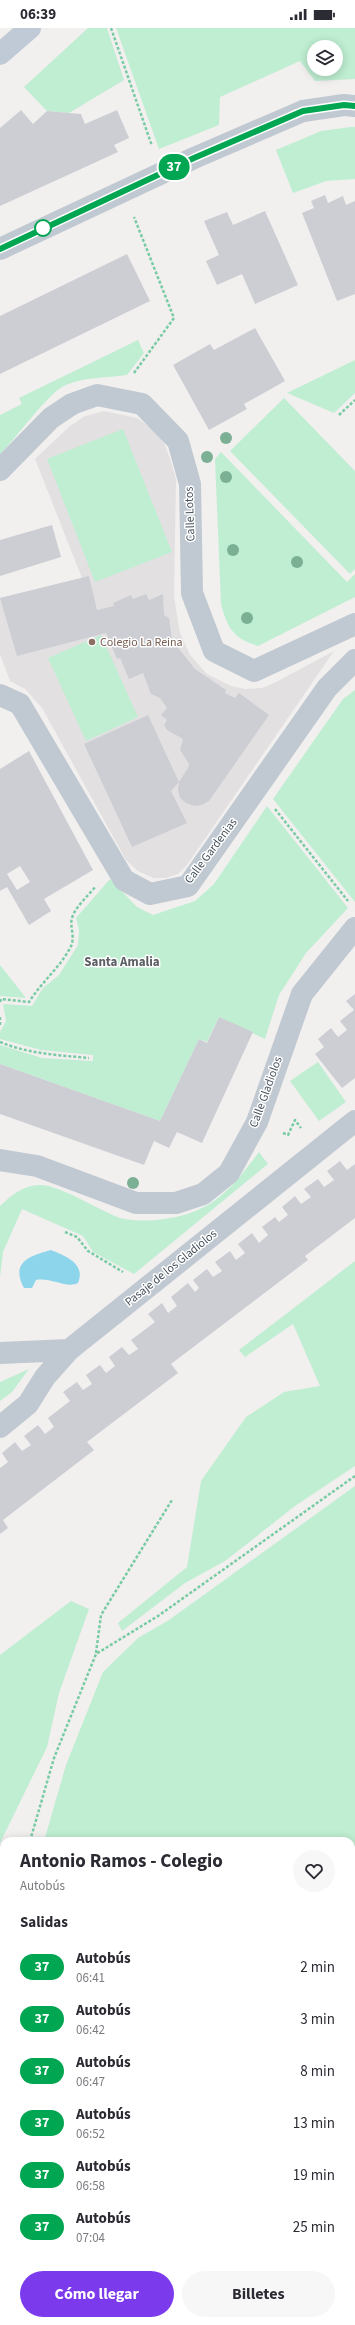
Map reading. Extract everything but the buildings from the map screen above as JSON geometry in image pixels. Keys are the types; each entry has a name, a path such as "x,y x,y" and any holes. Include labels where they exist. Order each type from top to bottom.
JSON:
{"main road":[{"path":"0,54 30,28"}],"street":[{"path":"0,249 194,158 303,111 344,105 355,106"},
{"name":"Calle Lotos","path":"0,470 51,418 72,404 97,395 142,404 178,441 190,484 192,593 214,651 254,671 355,624"},
{"name":"Calle Gardenias","path":"0,694 20,704 124,880 150,894 188,886 327,688 355,660"},
{"name":"Calle Gladiolos","path":"0,1160 37,1166 136,1203 176,1202 203,1194 229,1173 257,1122 302,994 355,928"},
{"name":"Pasaje de los Gladiolos","path":"0,1427 28,1404 45,1377 69,1350 355,1121"},
{"path":"0,1353 69,1350"}],"path":[{"path":"111,28 154,151"},
{"path":"133,214 174,318 137,368"},
{"path":"339,415 355,400"},
{"path":"270,802 352,905"},
{"path":"0,1002 1,999 30,1002 40,985 70,949 74,930 70,924 72,916 101,880"},
{"path":"0,1018 0,1026"},
{"path":"0,1042 19,1050 42,1054 88,1058"},
{"path":"65,1232 77,1237 88,1251 148,1287"},
{"path":"96,1654 158,1616 355,1476"},
{"path":"31,1837 54,1758 96,1654 101,1615 172,1500"}],"shaded area":[{"name":"Colegio La Reina","path":"104,411 137,418 155,431 164,443 176,479 174,596 180,633 190,655 207,674 231,686 245,689 262,688 334,651 187,865 178,874 166,878 153,878 138,871 126,860 42,708 25,689 10,681 0,654 0,598 82,578 35,459 70,426 85,416"}],"green space":[{"path":"88,28 107,28 124,80 69,113 47,111 24,87"},
{"path":"116,28 355,28 355,79 315,81 311,76 343,76 343,40 307,40 307,70 300,61 220,97 219,125 159,149"},
{"path":"355,127 355,179 326,181 293,193 276,150 321,131"},
{"path":"138,340 144,353 127,375 80,380 59,389 50,396 0,454 0,415 22,404 19,398"},
{"path":"355,360 355,393 334,413 287,393"},
{"path":"284,398 355,471 355,569 350,574 230,451"},
{"path":"123,429 172,552 95,582 47,459"},
{"path":"221,452 347,582 355,574 355,597 258,646 237,636 226,620 221,604 215,459"},
{"path":"101,635 138,717 86,741 48,658"},
{"path":"355,690 355,902 273,799 343,699"},
{"path":"267,806 348,908 306,953 279,995 265,1039 219,1017 207,1042 199,1039 160,1121 0,1064 0,1045 42,1058 93,1061 93,1055 41,1050 0,1039 0,1032 6,1021 3,1004 32,1006 43,988 59,975 78,945 79,930 76,918 110,879 137,907 153,915 195,901 214,884"},
{"path":"0,965 26,998 0,996"},
{"path":"318,1062 346,1102 319,1121 290,1081"},
{"path":"259,1152 268,1164 134,1274 93,1252 83,1236 22,1209 3,1252 0,1277 0,1206 24,1188 42,1185 69,1194 119,1218 157,1220 191,1213 205,1207 217,1199 238,1179"},
{"path":"355,1261 355,1466 295,1506 225,1561 185,1583 122,1631 118,1623 187,1567 201,1481 246,1417 284,1392 320,1386 293,1324 245,1357 239,1350"},
{"path":"29,1369 12,1392 0,1401 0,1382"},
{"path":"355,1486 355,1837 45,1837 66,1765 103,1672 138,1638 169,1620"},
{"path":"71,1601 89,1609 59,1693 47,1747 3,1837 0,1837 0,1655"}],"water":[{"path":"51,1250 68,1258 77,1265 80,1276 78,1283 69,1285 47,1280 36,1280 32,1288 24,1288 19,1272 21,1266 30,1258"}],"bus line":[{"name":"37","path":"0,249 194,158 303,111 344,105 355,106"}],"place":[{"name":"Colegio La Reina","path":"92,642"}],"district":[{"name":"Santa Amalia","path":"122,962"}]}
